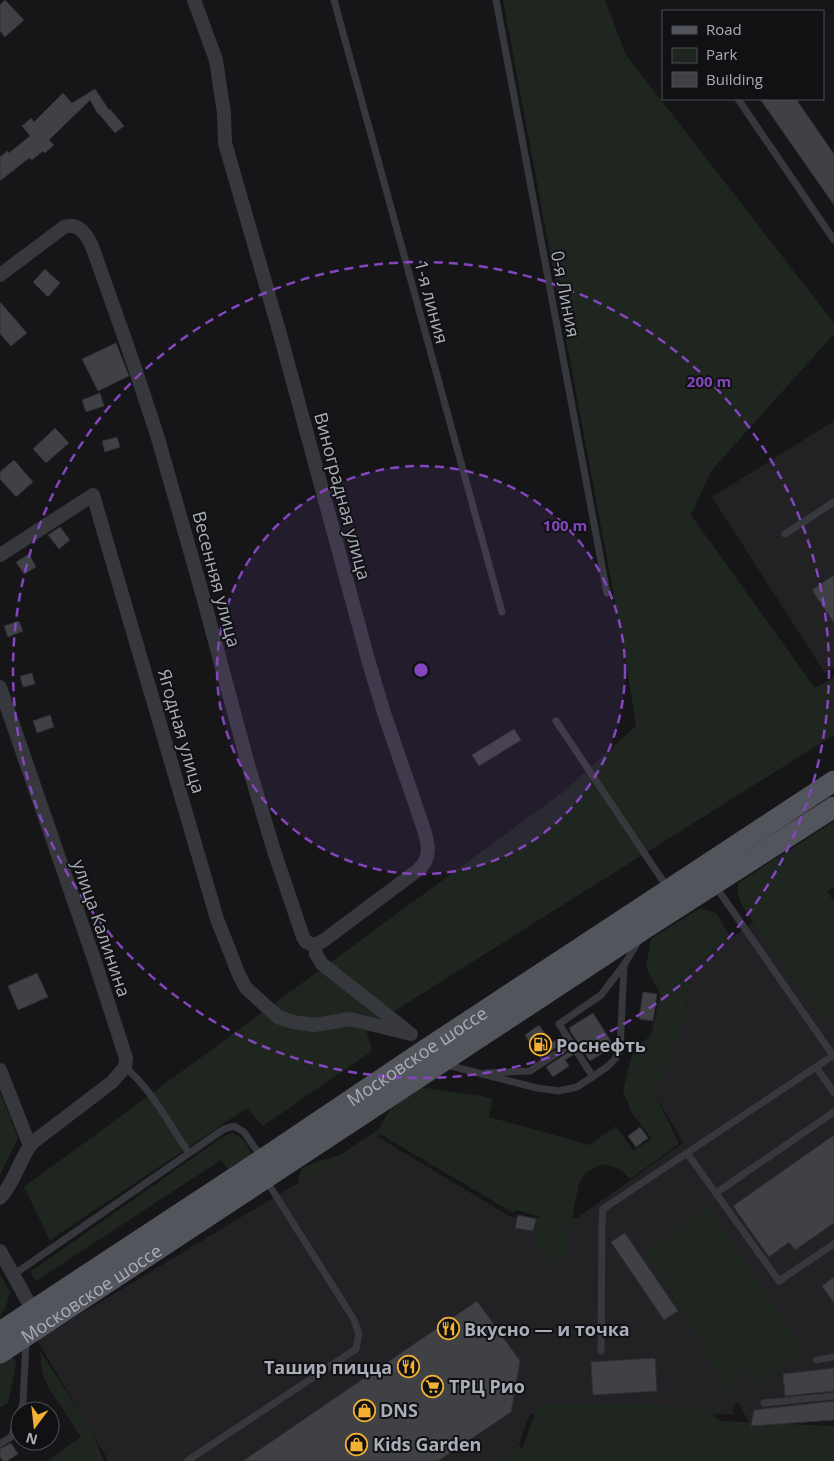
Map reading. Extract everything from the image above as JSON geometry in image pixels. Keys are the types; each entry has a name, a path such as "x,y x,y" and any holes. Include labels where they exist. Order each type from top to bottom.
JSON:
{"main road":[{"name":"Московское шоссе","path":"0,1353 33,1324 269,1166 425,1050 834,781"},
{"name":"Московское шоссе","path":"269,1166 441,1064 834,807"},
{"name":"Московское шоссе","path":"0,1332 33,1324"}],"street":[{"name":"Виноградная улица","path":"194,0 216,60 224,113 225,143 280,334 369,663 425,834 428,850 426,862 418,870 315,945"},
{"name":"Весенняя улица","path":"0,276 69,226 78,227 83,231 92,246 134,365 165,463 247,761 274,851 303,937 306,942 315,945 316,954 322,964 411,1034 425,1050"},
{"name":"Ягодная улица","path":"0,555 93,495 217,919 238,975 246,988 278,1017 293,1022 314,1025 350,1019 411,1034"},
{"name":"улица Калинина","path":"0,688 124,1049 125,1067"},
{"path":"0,1198 11,1183 31,1145 112,1082 125,1067"},
{"path":"0,1070 31,1145"},
{"path":"0,1251 13,1275 33,1324"}],"lane":[{"name":"1-я линия","path":"334,0 502,612"},
{"name":"0-я Линия","path":"496,0 607,593"},
{"path":"739,100 834,240"},
{"path":"785,534 834,502"},
{"path":"556,722 668,890"},
{"path":"601,1351 603,1209 834,1056 714,884"},
{"path":"593,1077 559,1024 601,995 624,965 647,928"},
{"path":"441,1064 537,1088 558,1091 577,1087 607,1067 615,1060 620,1050 624,965"},
{"path":"478,1073 530,1071 571,1044"},
{"path":"125,1067 146,1089 189,1153"},
{"path":"816,1067 834,1093"},
{"path":"716,1193 834,1112"},
{"path":"13,1275 224,1129 234,1126 244,1132 269,1166 353,1318 359,1333 356,1349 186,1461"},
{"path":"687,1153 779,1281 834,1244"},
{"path":"23,1401 33,1324"},
{"path":"816,1360 834,1357"},
{"path":"764,1402 834,1396"}],"shaded area":[{"path":"834,421 834,667 825,673 712,497"},
{"path":"753,922 821,1019 834,1013 834,1420 751,1426 738,1402 732,1407 734,1414 530,1414 519,1444 500,1461 107,1461 107,1458 37,1340 376,1136 511,1217 577,1218 683,1143 656,1096 685,1016 690,969"}],"green space":[{"path":"503,0 605,0 626,55 834,323 834,334 711,471 691,515 815,688 834,677 834,735 366,1029 372,1051 263,1126 247,1108 50,1240 24,1187 563,792 636,726 626,661"},
{"path":"834,821 834,887 827,891 834,902 834,1013 821,1019 742,906 738,894 738,883"},
{"path":"700,908 716,913 731,938 690,969 685,1016 656,1096 679,1144 630,1179 620,1169 602,1164 586,1172 579,1183 563,1265 535,1250 539,1216 516,1210 513,1213 382,1135 376,1136 299,1185 299,1176 302,1168 340,1155 379,1129 390,1109 419,1087 493,1099 489,1117 590,1145 616,1126 633,1150 652,1139 632,1113 623,1091 634,1047 651,1036 660,994 646,967 651,939"},
{"path":"0,1092 18,1138 0,1175"},
{"path":"233,1133 244,1140 252,1154 228,1169 221,1160 36,1281 30,1272 224,1136"},
{"path":"707,1207 806,1351 762,1384 741,1369 726,1394 711,1362 646,1252"},
{"path":"0,1274 10,1292 5,1310 0,1316"},
{"path":"40,1351 91,1429 104,1461 47,1461 81,1437 60,1405 60,1401 57,1401 48,1387 42,1372"},
{"path":"9,1357 16,1360 15,1370 8,1403 0,1408 0,1363"},
{"path":"539,1403 702,1406 721,1421 834,1426 834,1461 499,1461 519,1444 522,1449"}],"building":[{"path":"5,0 24,20 5,37 0,31 0,5"},
{"path":"95,89 109,110 124,126 115,133 98,114 90,100 49,140 54,145 45,153 43,151 32,160 29,158 0,181 0,157 7,151 9,153 30,136 22,126 31,118 34,122 63,93 72,103"},
{"path":"761,100 797,100 834,154 834,205"},
{"path":"45,269 60,283 48,297 33,282"},
{"path":"0,302 27,333 11,346 0,334"},
{"path":"116,343 129,376 98,391 82,359"},
{"path":"100,393 104,406 86,412 82,400"},
{"path":"55,428 69,443 46,463 33,449"},
{"path":"117,437 120,447 105,452 102,441"},
{"path":"14,460 33,482 16,497 0,479 0,472"},
{"path":"60,527 70,540 59,549 48,535"},
{"path":"29,554 36,567 24,574 16,562"},
{"path":"834,575 834,623 812,590"},
{"path":"19,621 23,631 8,637 4,626"},
{"path":"32,673 35,684 23,687 20,676"},
{"path":"50,715 54,727 37,733 33,721"},
{"path":"514,729 521,740 479,766 472,755"},
{"path":"37,973 48,997 18,1010 8,986"},
{"path":"643,992 657,994 653,1021 639,1019"},
{"path":"593,1013 614,1046 590,1061 569,1028"},
{"path":"539,1025 551,1043 561,1037 564,1042 540,1058 525,1035"},
{"path":"570,1051 573,1055 565,1060 569,1066 553,1077 546,1067"},
{"path":"640,1127 648,1138 636,1147 628,1136"},
{"path":"834,1135 834,1223 795,1250 789,1242 769,1257 733,1206"},
{"path":"518,1215 536,1219 533,1231 515,1228"},
{"path":"625,1233 678,1311 664,1320 611,1242"},
{"path":"834,1277 834,1303 822,1286"},
{"name":"ТРЦ Рио","path":"477,1301 520,1361 511,1412 438,1461 243,1461"},
{"path":"655,1358 657,1391 593,1395 591,1362"},
{"path":"834,1368 834,1391 785,1396 783,1374"},
{"path":"834,1401 834,1420 751,1426 754,1410"},
{"path":"10,1444 10,1451 16,1451 18,1454 7,1461 3,1461 0,1457 0,1449"}],"place":[{"name":"Роснефть","path":"540,1045"},
{"name":"Вкусно — и точка","path":"448,1329"},
{"name":"Ташир пицца","path":"408,1367"},
{"name":"ТРЦ Рио","path":"433,1386"},
{"name":"DNS","path":"364,1410"},
{"name":"Kids Garden","path":"357,1444"}]}
